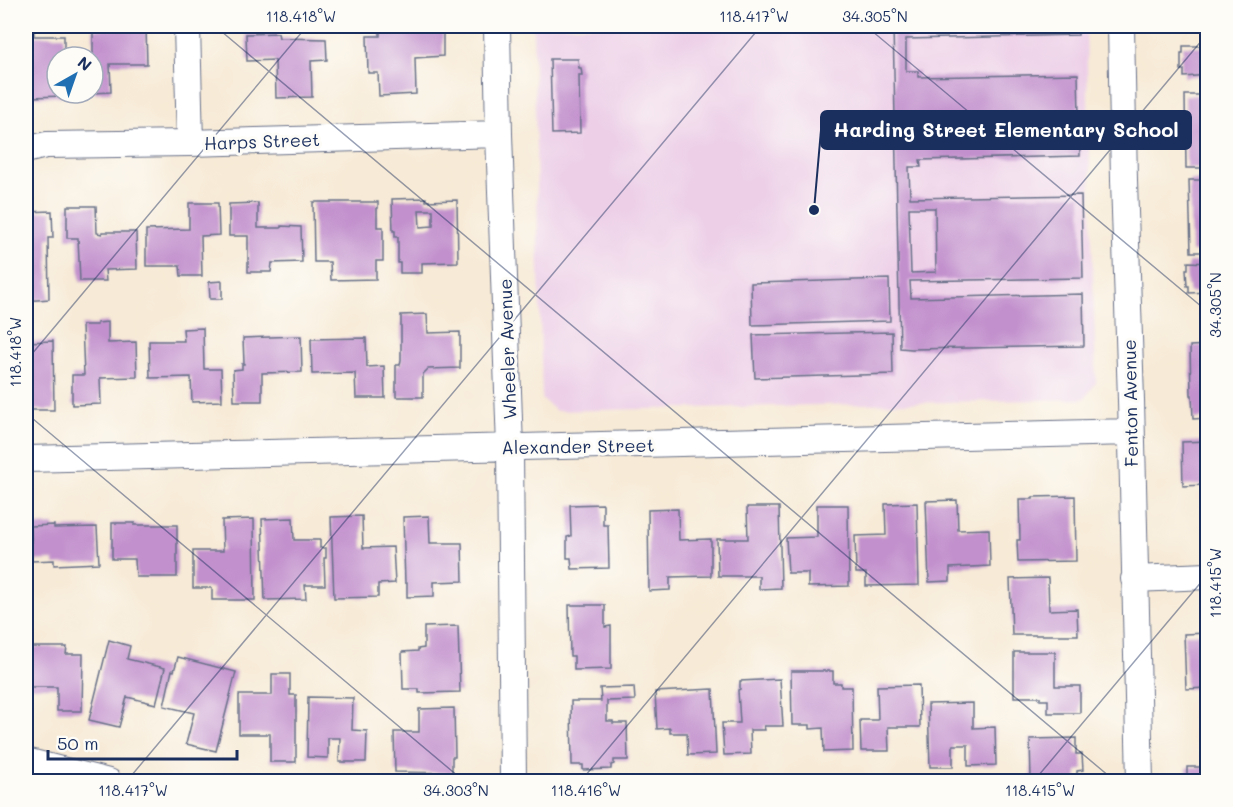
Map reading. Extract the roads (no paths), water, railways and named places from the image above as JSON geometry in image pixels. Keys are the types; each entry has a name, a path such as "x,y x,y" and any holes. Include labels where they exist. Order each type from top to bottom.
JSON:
{"street":[{"path":"187,26 190,143"},
{"name":"Wheeler Avenue","path":"497,26 510,448 513,782"},
{"name":"Fenton Avenue","path":"1121,26 1140,782"},
{"name":"Harps Street","path":"26,150 46,145 499,134"},
{"name":"Alexander Street","path":"26,459 1131,432"},
{"path":"1134,579 1208,576"},
{"path":"26,761 109,782"}],"place":[{"name":"Harding Street Elementary School","path":"814,210"}]}
